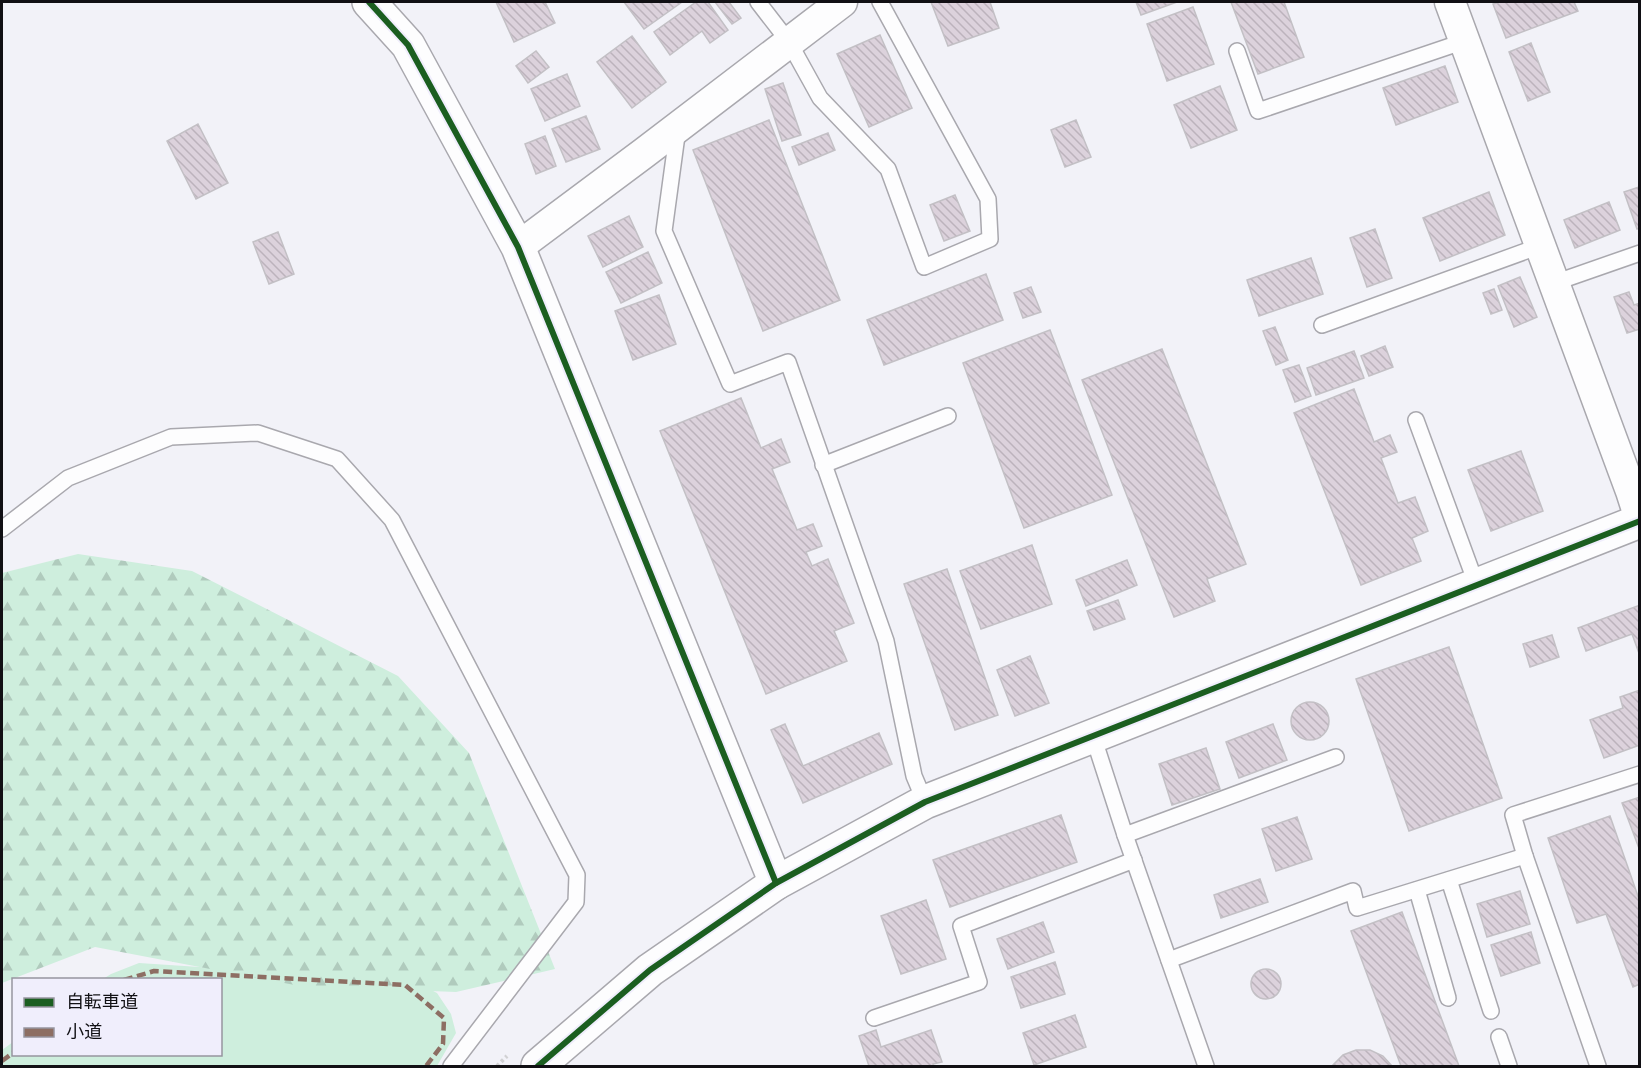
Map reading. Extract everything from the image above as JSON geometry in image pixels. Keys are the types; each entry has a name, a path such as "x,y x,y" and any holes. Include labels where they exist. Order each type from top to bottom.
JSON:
{"street":[{"path":"369,2 408,45 518,247 776,883"},
{"path":"518,247 842,2"},
{"path":"538,1066 650,970 776,883 925,802 1640,520 1450,2"}],"lane":[{"path":"758,2 789,42 820,98 888,169 924,267 990,239 988,199 880,2"},
{"path":"1237,51 1258,111 1465,41"},
{"path":"679,127 664,231 730,384 788,362 886,641 914,776 925,802"},
{"path":"1322,326 1540,246"},
{"path":"1554,283 1640,253"},
{"path":"823,465 948,416"},
{"path":"1416,420 1477,586"},
{"path":"2,529 68,478 171,437 258,433 337,459 392,520 577,874 576,902 452,1066"},
{"path":"1093,736 1206,1066"},
{"path":"1125,835 1336,757"},
{"path":"1598,1066 1513,815 1640,774"},
{"path":"1169,960 1353,891 1357,908 1525,856"},
{"path":"874,1018 979,982 961,926 1134,860"},
{"path":"1449,880 1491,1011"},
{"path":"1416,890 1448,998"},
{"path":"1499,1038 1509,1066"}],"green space":[{"path":"78,554 192,571 398,676 469,753 555,969 456,992 300,986 95,947 2,983 2,573"},
{"path":"139,963 414,981 437,993 451,1014 456,1033 437,1066 2,1066 2,1050 12,1043 12,1056 222,1056 222,978 105,978"}],"building":[{"path":"496,2 545,2 555,23 514,42"},
{"path":"624,2 682,2 644,29"},
{"path":"696,2 708,2 728,30 710,43 702,31 670,55 654,32"},
{"path":"715,2 729,2 741,18 732,24"},
{"path":"931,2 990,2 999,28 948,46"},
{"path":"1136,2 1177,2 1141,15"},
{"path":"1231,2 1284,2 1304,57 1258,74"},
{"path":"1500,2 1574,2 1578,11 1506,38 1493,4"},
{"path":"1193,7 1214,64 1167,81 1147,24"},
{"path":"880,35 912,108 869,127 837,54"},
{"path":"632,36 666,82 632,108 597,62"},
{"path":"1531,43 1550,92 1528,101 1509,52"},
{"path":"536,51 549,67 528,83 516,66"},
{"path":"1445,66 1458,102 1396,125 1383,88"},
{"path":"567,74 580,106 545,121 531,89"},
{"path":"783,83 801,135 782,141 765,89"},
{"path":"1220,86 1237,130 1191,148 1174,105"},
{"path":"586,116 600,149 566,162 552,129"},
{"path":"769,120 840,300 763,331 693,150"},
{"path":"1076,120 1091,157 1065,167 1051,130"},
{"path":"198,124 228,183 196,199 167,141"},
{"path":"828,133 835,150 799,165 792,147"},
{"path":"545,136 556,166 536,174 525,144"},
{"path":"1639,187 1640,228 1637,229 1624,192"},
{"path":"1489,192 1505,235 1440,261 1423,218"},
{"path":"955,195 970,231 944,241 930,205"},
{"path":"1609,202 1620,230 1575,248 1564,220"},
{"path":"629,216 643,247 603,267 588,236"},
{"path":"1375,229 1392,278 1367,287 1350,238"},
{"path":"278,232 294,274 269,284 253,242"},
{"path":"648,252 662,283 621,303 606,272"},
{"path":"1311,258 1323,294 1259,316 1247,280"},
{"path":"986,274 1003,320 884,365 867,320"},
{"path":"1520,277 1537,317 1514,327 1498,286"},
{"path":"1031,287 1041,312 1023,318 1014,293"},
{"path":"1494,289 1502,310 1491,314 1483,293"},
{"path":"1629,292 1634,305 1640,303 1640,329 1627,333 1614,297"},
{"path":"659,295 676,344 633,360 615,311"},
{"path":"1275,327 1288,360 1276,365 1263,331"},
{"path":"1050,330 1112,495 1024,528 963,363"},
{"path":"1385,346 1393,367 1369,376 1361,356"},
{"path":"1162,349 1246,564 1207,579 1215,601 1174,617 1082,380"},
{"path":"1354,351 1364,378 1316,395 1307,368"},
{"path":"1299,365 1311,396 1295,402 1283,370"},
{"path":"1354,389 1374,442 1390,435 1397,452 1381,458 1398,503 1415,497 1428,531 1412,538 1421,561 1361,585 1294,413"},
{"path":"741,398 761,448 781,439 790,462 772,469 797,530 813,524 822,546 806,552 812,566 828,559 854,623 834,631 847,661 766,694 660,431"},
{"path":"1521,451 1543,511 1491,531 1468,470"},
{"path":"1032,545 1052,604 981,629 960,571"},
{"path":"1127,560 1137,585 1086,606 1076,580"},
{"path":"947,569 998,715 955,730 904,584"},
{"path":"1118,600 1125,619 1094,630 1087,611"},
{"path":"1640,605 1640,656 1632,634 1586,651 1578,628"},
{"path":"1552,635 1559,657 1530,667 1523,644"},
{"path":"1449,647 1502,798 1409,831 1356,679"},
{"path":"1030,656 1049,703 1015,716 997,670"},
{"path":"1640,690 1640,745 1604,758 1590,720 1623,708 1620,697"},
{"path":"1310,702 1323,708 1329,721 1323,734 1310,740 1297,734 1291,721 1297,708"},
{"path":"785,724 803,766 879,733 892,764 803,803 771,730"},
{"path":"1273,724 1287,760 1239,778 1226,742"},
{"path":"1206,748 1220,789 1172,805 1159,764"},
{"path":"1640,797 1640,851 1622,803"},
{"path":"1061,815 1077,862 950,907 933,860"},
{"path":"1610,816 1640,902 1640,984 1633,987 1606,914 1577,923 1548,838"},
{"path":"1297,817 1312,859 1276,871 1262,829"},
{"path":"1260,879 1268,902 1221,918 1214,895"},
{"path":"1520,891 1530,924 1487,937 1477,904"},
{"path":"926,900 946,959 901,974 881,916"},
{"path":"1402,912 1459,1066 1401,1066 1351,931"},
{"path":"1043,922 1054,952 1008,969 997,939"},
{"path":"1531,932 1540,963 1501,976 1491,945"},
{"path":"1055,962 1065,994 1021,1008 1011,977"},
{"path":"1266,969 1277,973 1281,984 1277,995 1266,999 1255,995 1251,984 1255,973"},
{"path":"1075,1015 1086,1047 1034,1065 1023,1033"},
{"path":"876,1030 881,1047 931,1030 942,1062 933,1064 934,1066 869,1066 859,1036"},
{"path":"1356,1050 1370,1050 1383,1056 1392,1066 1332,1066 1343,1055"}],"marked path":[{"path":"131,978 154,971 405,985 444,1018 443,1044 426,1066"},
{"path":"2,1061 12,1054"}],"cycle path":[{"path":"369,2 408,45 518,247 776,883"},
{"path":"538,1066 650,970 776,883 925,802 1640,521"}]}
